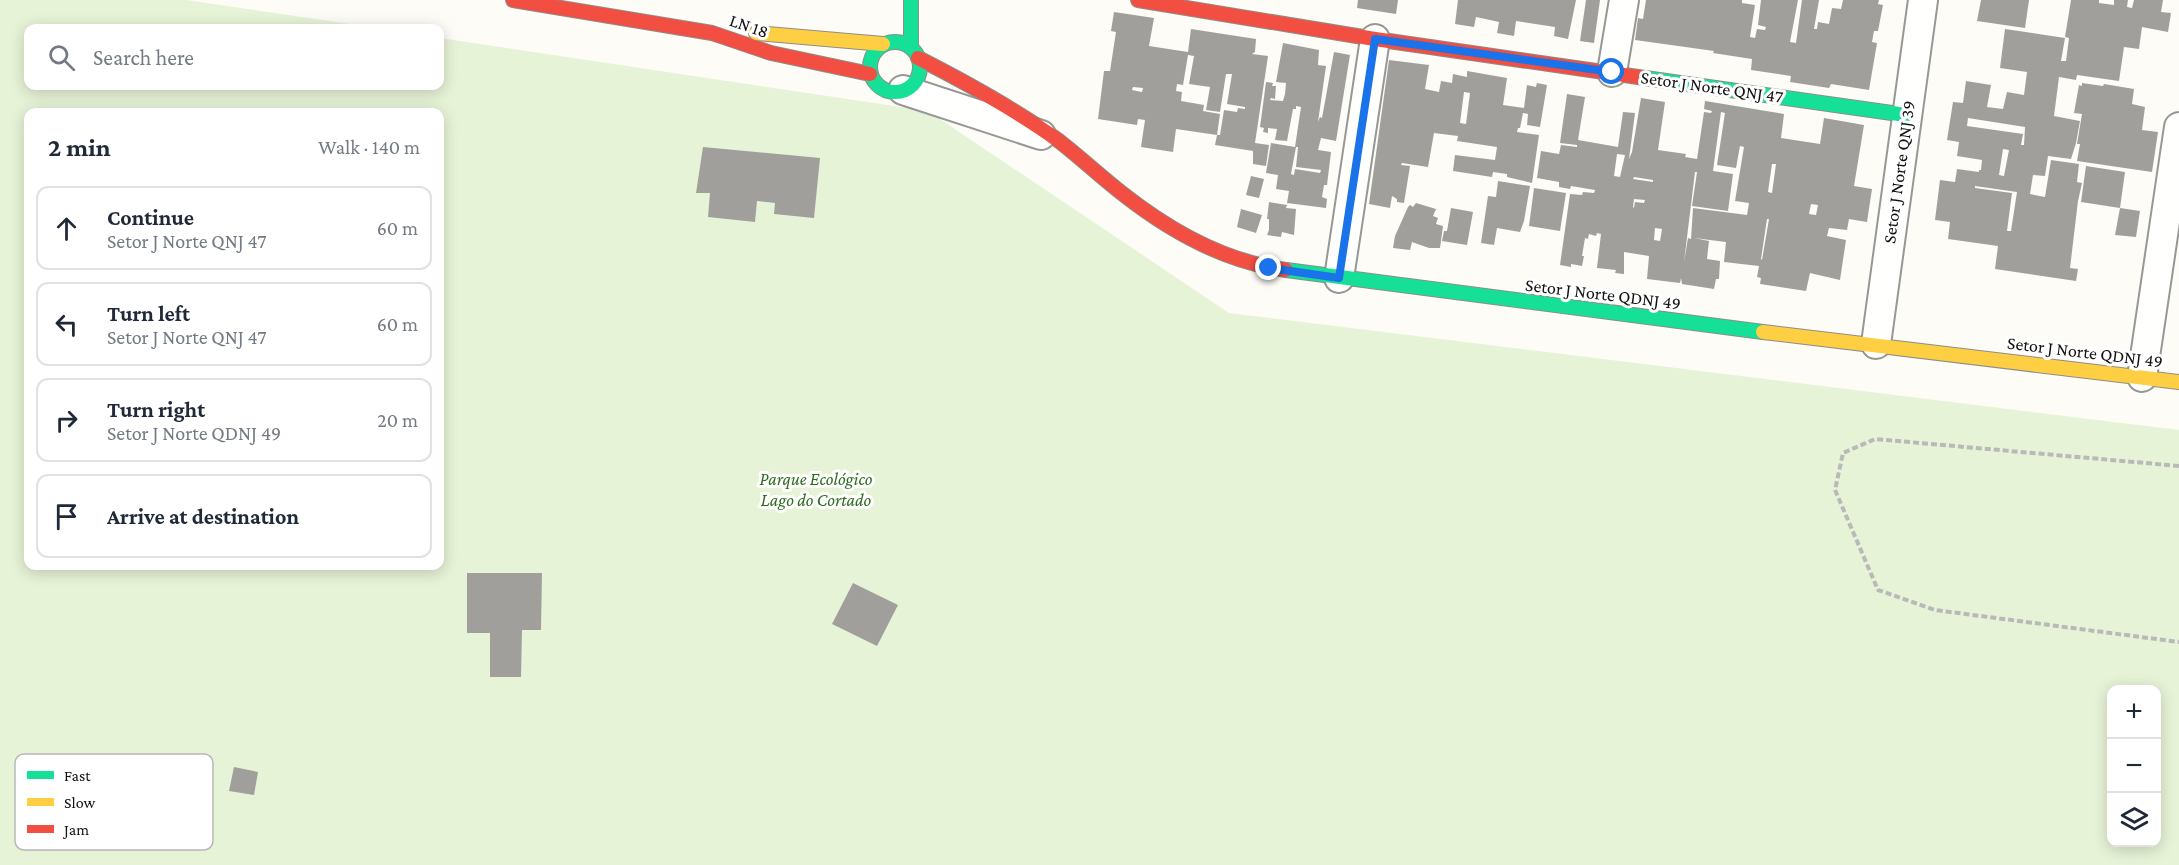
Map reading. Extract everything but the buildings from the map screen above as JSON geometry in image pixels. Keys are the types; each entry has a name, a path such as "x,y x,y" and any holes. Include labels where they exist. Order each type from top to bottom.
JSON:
{"street":[{"path":"513,0 712,33"},
{"path":"911,0 915,52 920,68 917,78 912,85 893,92 875,83 870,74 869,63 874,52 887,39 900,42 915,52"},
{"name":"Setor J Norte QNJ 47","path":"1138,0 1375,39 1906,115"},
{"path":"1612,72 1624,0"},
{"name":"Setor J Norte QNJ 39","path":"1875,344 1923,0"},
{"name":"LN 18","path":"712,33 887,39"},
{"name":"LN 18","path":"712,33 771,53 870,74"},
{"path":"1339,278 1375,39"},
{"name":"Setor J Norte QDNJ 49","path":"915,52 1059,141 1141,207 1205,246 1240,262 1339,278 1624,316 1875,344 2179,382"},
{"path":"903,90 1059,141"},
{"path":"2142,377 2179,127"}],"path":[{"path":"2179,466 1875,439 1843,453 1835,490 1878,590 1935,610 2179,642"}],"green space":[{"name":"Parque Ecológico Lago do Cortado","path":"0,0 186,0 350,24 24,24 24,90 444,90 444,39 928,111 1229,313 2179,430 2179,865 0,865"}],"traffic: fast":[{"path":"911,0 911,47"},
{"path":"890,42 900,42 913,49 920,62 920,67 920,72 913,85 900,92 890,92 881,88 874,81 870,72 870,62 874,53 881,46 890,42"},
{"path":"1645,78 1906,115"},
{"path":"1286,270 1763,332"}],"traffic: slow":[{"path":"756,33 883,44"},
{"path":"1763,332 2179,382"}],"traffic: jam":[{"path":"513,0 712,33 771,53 870,74"},
{"path":"1138,0 1375,39 1645,78"},
{"path":"918,58 990,97 1042,129 1141,208 1179,232 1241,260 1286,270"}],"route":[{"path":"1269,268 1339,278 1375,39 1612,72"}]}
